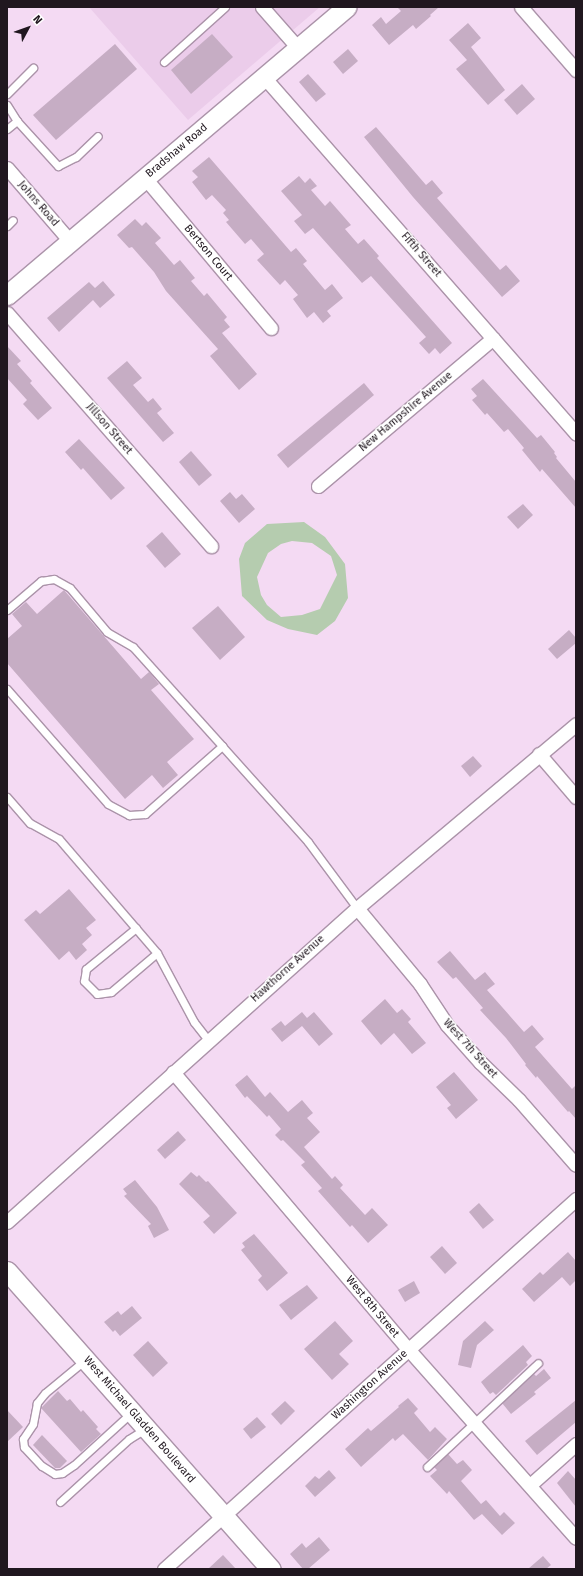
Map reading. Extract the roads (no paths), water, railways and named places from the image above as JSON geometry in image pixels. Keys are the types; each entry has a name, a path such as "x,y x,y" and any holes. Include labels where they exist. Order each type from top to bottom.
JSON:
{"street":[{"path":"262,7 298,48"},
{"name":"Bradshaw Road","path":"7,295 346,7"},
{"path":"521,7 576,70"},
{"name":"Fifth Street","path":"264,77 576,434"},
{"name":"Johns Road","path":"7,168 70,241"},
{"name":"Bertson Court","path":"146,178 272,328"},
{"name":"Jillson Street","path":"7,313 211,546"},
{"name":"New Hampshire Avenue","path":"318,486 493,338"},
{"name":"Hawthorne Avenue","path":"7,1222 208,1040 357,908 576,724"},
{"path":"539,754 576,797"},
{"name":"West 7th Street","path":"357,908 420,984 447,1025 480,1062 519,1100 576,1165"},
{"name":"West 8th Street","path":"173,1072 409,1350 576,1538"},
{"name":"Washington Avenue","path":"164,1569 576,1199"},
{"name":"West Michael Gladden Boulevard","path":"7,1271 271,1569"},
{"path":"530,1485 576,1444"}],"lane":[{"path":"164,62 225,7"},
{"path":"7,94 33,68"},
{"path":"7,105 17,121 58,166 76,157 98,136"},
{"path":"7,129 17,121"},
{"path":"7,226 13,220"},
{"path":"7,610 41,581 54,579 70,588 107,632 133,647 222,746 308,842 357,908"},
{"path":"7,690 108,804 129,815 145,814 222,746"},
{"path":"7,798 30,823 59,839 158,953 194,1022 208,1040"},
{"path":"136,928 86,969 84,981 97,994 111,992 158,953"},
{"path":"86,1359 45,1393 37,1403 33,1424 23,1439 24,1447 42,1466 55,1474 62,1473 74,1465 132,1412"},
{"path":"427,1467 538,1363"},
{"path":"60,1502 129,1439 147,1428"}]}
